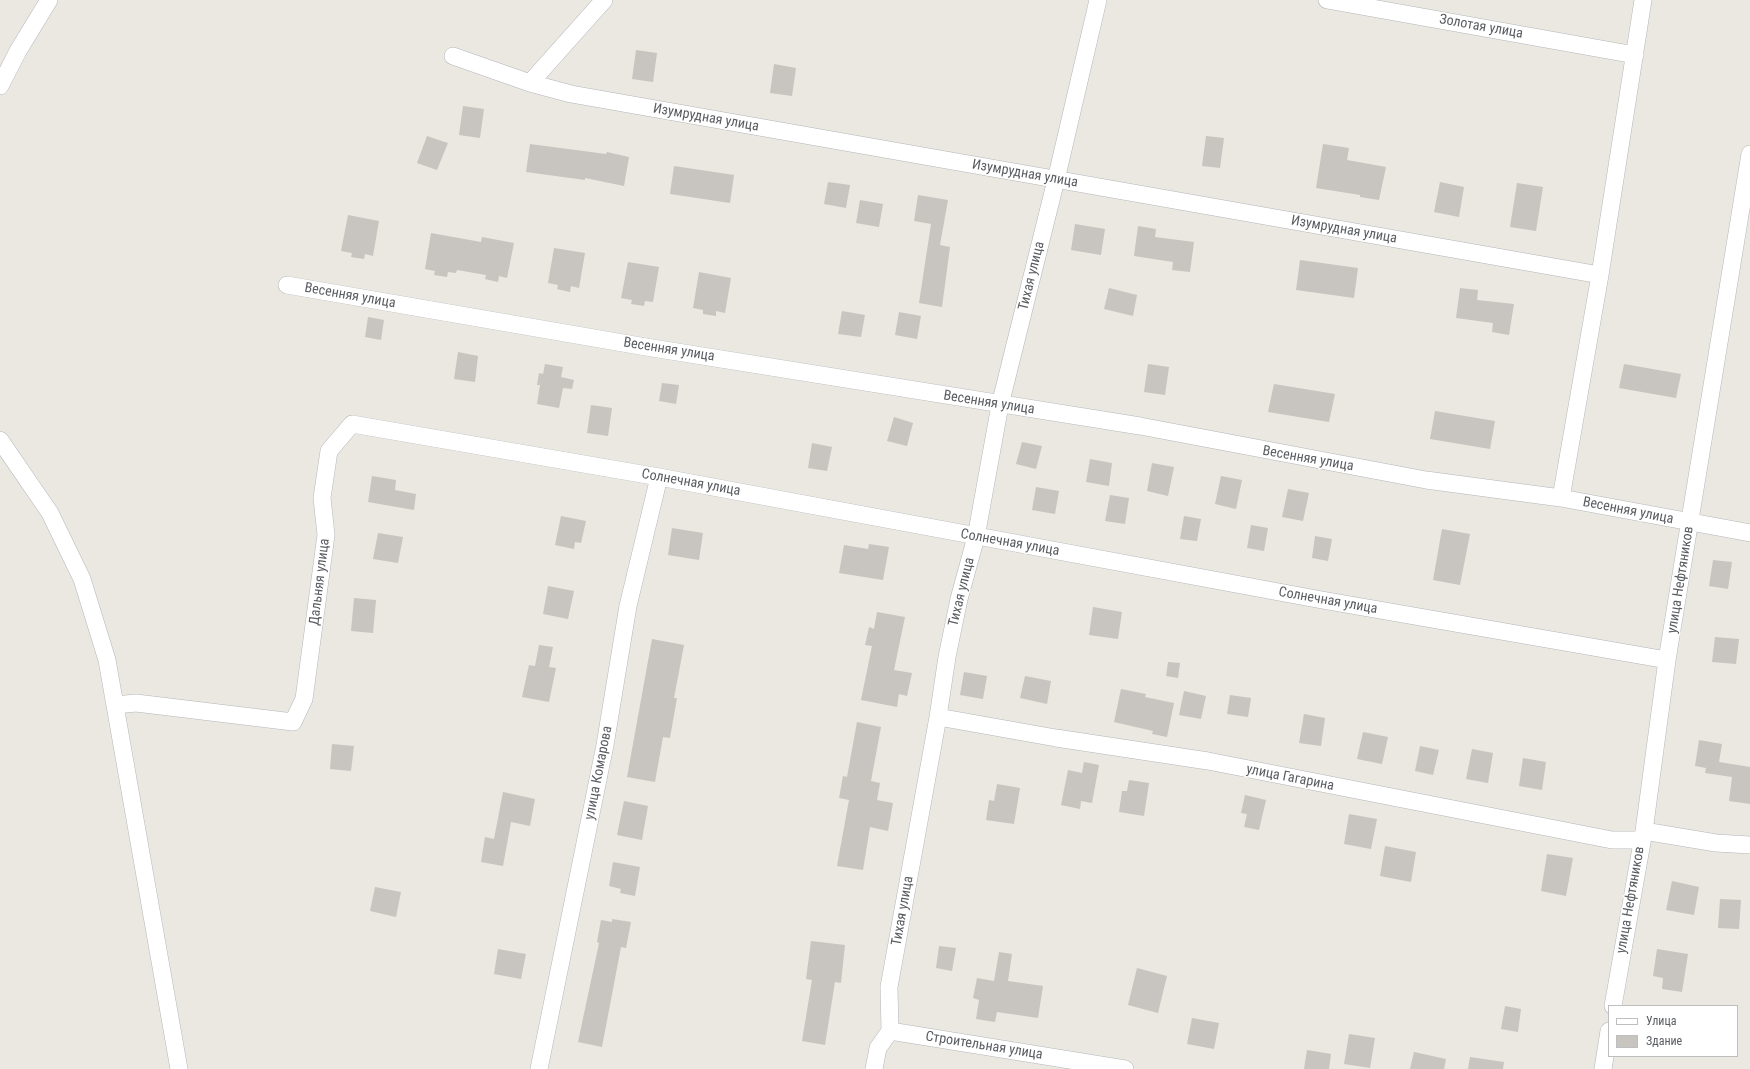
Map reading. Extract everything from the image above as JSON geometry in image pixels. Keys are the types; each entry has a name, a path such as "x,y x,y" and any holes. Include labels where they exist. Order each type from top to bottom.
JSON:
{"street":[{"path":"0,86 18,51 49,0"},
{"path":"530,83 604,0"},
{"name":"Тихая улица","path":"890,1031 889,987 938,717 947,657 956,613 976,537 1000,405 1056,180 1098,0"},
{"name":"Золотая улица","path":"1327,0 1635,54"},
{"path":"1561,498 1600,275 1643,0"},
{"name":"Изумрудная улица","path":"454,56 530,83 571,94 1600,275"},
{"name":"улица Нефтяников","path":"1613,1005 1643,835 1667,660 1744,219 1750,154"},
{"name":"Весенняя улица","path":"287,285 638,346 1000,405 1140,426 1426,480 1561,498 1750,532"},
{"name":"Солнечная улица","path":"352,424 659,477 1322,600 1667,660"},
{"name":"Дальняя улица","path":"115,704 136,702 293,722 304,699 326,534 322,498 329,451 352,424"},
{"path":"0,440 50,513 82,579 107,660 179,1069"},
{"name":"улица Комарова","path":"539,1069 605,745 628,606 659,477"},
{"name":"улица Гагарина","path":"938,717 1056,738 1208,761 1612,840 1643,835 1750,845"},
{"path":"874,1069 878,1048 890,1031"},
{"name":"Строительная улица","path":"890,1031 1125,1069"},
{"path":"1603,1069 1608,1037"}],"building":[{"path":"636,50 657,53 653,82 632,79"},
{"path":"774,64 796,68 792,96 770,93"},
{"path":"463,106 484,109 480,138 459,135"},
{"path":"427,136 448,143 437,170 417,163"},
{"path":"1206,136 1224,138 1220,168 1202,166"},
{"path":"530,144 606,154 607,152 629,157 624,186 585,178 585,180 526,172"},
{"path":"1323,144 1349,148 1347,160 1386,167 1379,200 1360,197 1360,195 1316,188"},
{"path":"674,166 734,175 730,203 670,194"},
{"path":"828,182 850,185 846,208 824,204"},
{"path":"1440,182 1464,187 1459,217 1434,212"},
{"path":"1517,183 1543,187 1536,231 1510,227"},
{"path":"918,195 948,200 940,245 950,247 942,307 919,303 931,224 914,221"},
{"path":"860,200 883,204 879,227 856,223"},
{"path":"348,215 379,221 373,256 365,254 364,259 351,257 352,253 341,251"},
{"path":"1075,224 1105,229 1101,255 1071,250"},
{"path":"1138,226 1156,229 1155,237 1194,242 1190,272 1172,270 1173,262 1134,256"},
{"path":"431,233 481,242 482,237 514,243 507,278 499,276 498,282 485,279 486,275 457,270 456,273 448,272 447,277 434,275 435,271 425,269"},
{"path":"554,248 585,253 579,288 571,286 570,292 557,289 558,285 548,283"},
{"path":"1300,260 1358,268 1354,298 1296,290"},
{"path":"628,262 659,267 653,302 645,301 644,306 631,304 632,300 621,298"},
{"path":"699,272 731,278 725,313 716,311 716,316 703,314 703,310 693,308"},
{"path":"1109,288 1137,295 1133,316 1104,309"},
{"path":"1460,288 1478,290 1477,300 1514,304 1509,335 1492,332 1493,323 1456,318"},
{"path":"842,311 865,315 861,337 838,334"},
{"path":"899,312 921,316 917,339 895,335"},
{"path":"368,317 384,320 381,340 365,337"},
{"path":"458,352 478,356 475,382 454,379"},
{"path":"545,364 563,367 561,377 574,380 572,389 563,388 559,408 537,404 540,385 537,385 539,373 543,374"},
{"path":"1148,364 1169,367 1165,395 1144,392"},
{"path":"1624,364 1681,374 1676,398 1619,388"},
{"path":"662,383 679,385 676,404 659,401"},
{"path":"1274,384 1335,394 1329,422 1268,412"},
{"path":"591,405 612,408 608,436 587,433"},
{"path":"1435,411 1495,421 1490,449 1430,439"},
{"path":"894,417 913,423 907,446 887,441"},
{"path":"1022,442 1042,446 1036,469 1016,464"},
{"path":"812,443 832,447 827,471 808,468"},
{"path":"1090,459 1112,463 1109,486 1086,482"},
{"path":"1152,463 1174,467 1168,496 1147,491"},
{"path":"372,476 396,480 395,490 416,494 414,510 368,502"},
{"path":"1221,476 1242,480 1236,509 1215,504"},
{"path":"1036,487 1059,491 1055,514 1032,510"},
{"path":"1288,489 1309,493 1303,521 1282,517"},
{"path":"1110,495 1129,498 1125,524 1105,521"},
{"path":"561,516 586,521 581,543 575,542 574,549 555,545"},
{"path":"1184,516 1201,519 1197,541 1180,539"},
{"path":"1251,525 1268,528 1264,551 1247,548"},
{"path":"672,528 703,533 699,560 668,555"},
{"path":"1442,529 1470,534 1460,585 1433,580"},
{"path":"378,533 403,537 398,563 373,559"},
{"path":"1315,536 1332,539 1328,561 1312,558"},
{"path":"869,544 889,547 883,580 839,573 844,545 868,549"},
{"path":"1713,560 1732,562 1728,589 1709,586"},
{"path":"548,586 574,591 568,619 543,614"},
{"path":"354,598 376,600 373,633 351,631"},
{"path":"1093,607 1122,612 1118,639 1089,635"},
{"path":"877,612 905,617 894,670 912,673 907,696 899,694 897,707 861,700 872,646 865,645 869,627 874,629"},
{"path":"1715,637 1739,639 1736,664 1712,662"},
{"path":"652,639 684,645 674,698 677,698 670,738 663,737 655,782 627,777"},
{"path":"539,645 553,647 549,667 556,668 549,702 522,697 529,665 535,666"},
{"path":"1168,662 1180,663 1178,678 1166,676"},
{"path":"964,672 987,676 983,699 960,695"},
{"path":"1025,676 1051,681 1047,704 1020,698"},
{"path":"1121,689 1146,694 1145,697 1174,703 1167,737 1152,734 1153,731 1114,722"},
{"path":"1184,691 1206,696 1201,719 1179,715"},
{"path":"1230,695 1251,698 1248,717 1227,714"},
{"path":"1304,714 1325,718 1321,746 1299,743"},
{"path":"857,722 881,727 871,781 880,783 877,800 893,803 888,831 870,827 863,870 837,866 849,800 839,798 843,776 847,777"},
{"path":"1363,732 1388,737 1382,764 1357,759"},
{"path":"1699,740 1722,744 1719,762 1750,767 1750,804 1729,801 1732,777 1705,773 1706,768 1695,766"},
{"path":"332,744 354,746 351,771 330,769"},
{"path":"1420,746 1439,750 1433,775 1415,771"},
{"path":"1472,749 1493,753 1488,783 1466,779"},
{"path":"1523,758 1546,762 1542,790 1519,786"},
{"path":"1084,762 1099,765 1092,803 1081,801 1080,809 1061,805 1068,770 1082,773"},
{"path":"1129,780 1149,783 1144,816 1119,812 1122,791 1127,791"},
{"path":"997,784 1020,788 1014,824 986,820 989,800 994,801"},
{"path":"503,792 535,799 530,826 511,822 503,866 481,862 485,837 494,839"},
{"path":"1245,795 1266,800 1259,830 1244,827 1247,814 1241,813"},
{"path":"624,801 648,806 642,840 617,835"},
{"path":"1349,814 1377,819 1371,849 1344,844"},
{"path":"1385,846 1416,852 1411,882 1380,876"},
{"path":"1547,854 1573,858 1566,896 1541,891"},
{"path":"613,862 640,867 635,896 620,893 621,889 609,886"},
{"path":"1672,881 1699,887 1694,915 1666,910"},
{"path":"375,887 401,892 396,917 370,911"},
{"path":"1720,899 1741,900 1739,929 1718,928"},
{"path":"612,919 631,922 626,948 621,947 602,1047 578,1042 599,943 597,942 601,920 612,922"},
{"path":"811,941 845,945 841,983 835,982 825,1045 802,1041 812,980 806,979"},
{"path":"939,946 956,948 952,971 936,968"},
{"path":"498,949 526,954 521,979 494,974"},
{"path":"1657,949 1688,954 1682,992 1662,989 1663,978 1653,976"},
{"path":"999,952 1012,954 1008,981 1043,986 1038,1018 997,1012 995,1022 976,1019 979,1000 973,998 977,978 994,981"},
{"path":"1137,968 1167,976 1158,1013 1128,1005"},
{"path":"1505,1006 1521,1009 1518,1032 1501,1029"},
{"path":"1192,1018 1219,1023 1214,1049 1187,1044"},
{"path":"1349,1034 1375,1038 1370,1068 1344,1064"},
{"path":"1307,1050 1331,1054 1329,1069 1304,1069"},
{"path":"1414,1052 1446,1059 1444,1069 1410,1069"},
{"path":"1470,1057 1504,1062 1503,1069 1468,1069"}]}
